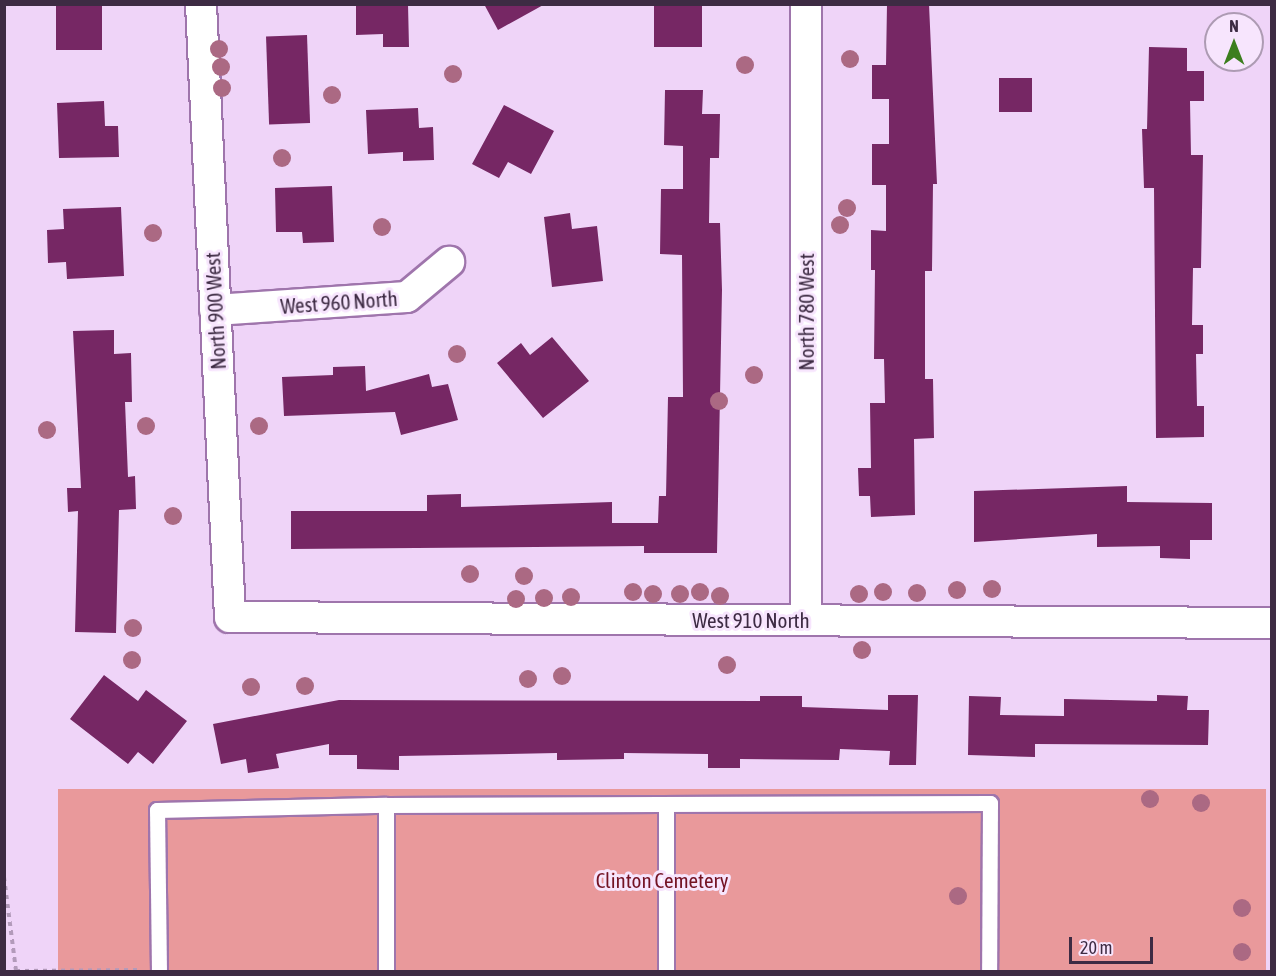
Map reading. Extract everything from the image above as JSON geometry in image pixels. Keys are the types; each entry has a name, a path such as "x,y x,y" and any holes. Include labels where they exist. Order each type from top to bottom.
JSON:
{"street":[{"name":"North 900 West","path":"201,4 230,617"},
{"name":"North 780 West","path":"806,4 806,620"},
{"name":"West 960 North","path":"215,310 407,297 449,262"},
{"name":"West 910 North","path":"230,617 1272,623"}],"lane":[{"path":"159,972 157,810 386,805 990,803 989,972"},
{"path":"666,804 666,972"},
{"path":"386,805 386,972"}],"path":[{"path":"4,877 16,971 125,970"}],"green space":[{"name":"Clinton Cemetery","path":"58,789 1266,789 1266,971 58,971"}],"building":[{"path":"56,4 102,4 102,50 56,50"},
{"path":"356,4 408,4 409,47 383,47 383,34 356,35"},
{"path":"484,4 545,4 498,30"},
{"path":"654,4 702,4 702,47 654,47"},
{"path":"887,4 929,4 937,184 933,184 932,271 925,271 925,379 933,379 934,438 914,439 915,515 871,517 870,496 859,496 858,468 871,468 870,403 885,403 884,359 874,359 875,270 871,270 871,230 886,231 886,185 872,185 872,144 889,144 889,99 872,99 872,65 886,65"},
{"path":"307,35 310,123 269,124 266,36"},
{"path":"1149,47 1187,48 1187,71 1204,71 1204,101 1190,101 1191,155 1203,155 1201,268 1193,268 1192,325 1203,325 1203,354 1196,354 1197,406 1204,406 1204,437 1156,438 1154,188 1144,188 1142,129 1147,129"},
{"path":"999,78 1032,78 1032,112 999,112"},
{"path":"665,90 703,90 702,114 720,114 719,158 710,158 709,223 720,223 722,290 717,553 644,553 644,546 291,549 291,511 427,511 427,495 461,494 461,507 612,502 612,523 658,523 659,496 666,496 668,397 683,397 682,255 660,254 661,189 683,189 683,146 664,145"},
{"path":"104,101 105,126 118,126 119,157 59,158 57,103"},
{"path":"504,105 554,131 531,174 508,162 499,178 472,164"},
{"path":"418,108 419,128 433,127 434,160 403,161 403,152 368,154 366,110"},
{"path":"332,186 334,242 303,243 302,232 276,232 275,188"},
{"path":"121,207 124,276 67,279 66,262 48,263 47,230 64,229 63,209"},
{"path":"570,213 572,229 597,226 603,281 552,287 544,217"},
{"path":"114,330 114,354 131,353 132,402 125,402 128,477 135,476 136,509 119,510 116,633 75,632 78,511 68,512 67,488 81,488 73,331"},
{"path":"552,337 589,381 543,418 497,363 521,343 530,355"},
{"path":"365,366 366,391 429,374 432,387 448,384 458,420 401,435 395,412 284,416 282,377 333,375 333,367"},
{"path":"1127,486 1127,502 1212,503 1212,540 1190,540 1190,559 1160,558 1160,546 1097,547 1097,534 974,542 974,491"},
{"path":"104,675 138,701 146,690 187,721 153,764 138,752 128,764 70,719"},
{"path":"888,695 918,695 916,765 889,765 890,751 840,749 839,760 740,759 740,768 708,768 708,754 624,753 624,759 557,760 557,753 399,756 399,770 357,769 357,755 329,755 329,744 276,754 279,768 248,773 246,759 221,764 213,724 339,700 760,701 760,696 802,696 802,707 888,710"},
{"path":"1157,695 1188,696 1187,710 1209,710 1208,745 1035,744 1035,757 968,755 969,696 1001,697 1000,715 1064,716 1064,699 1157,701"}]}
